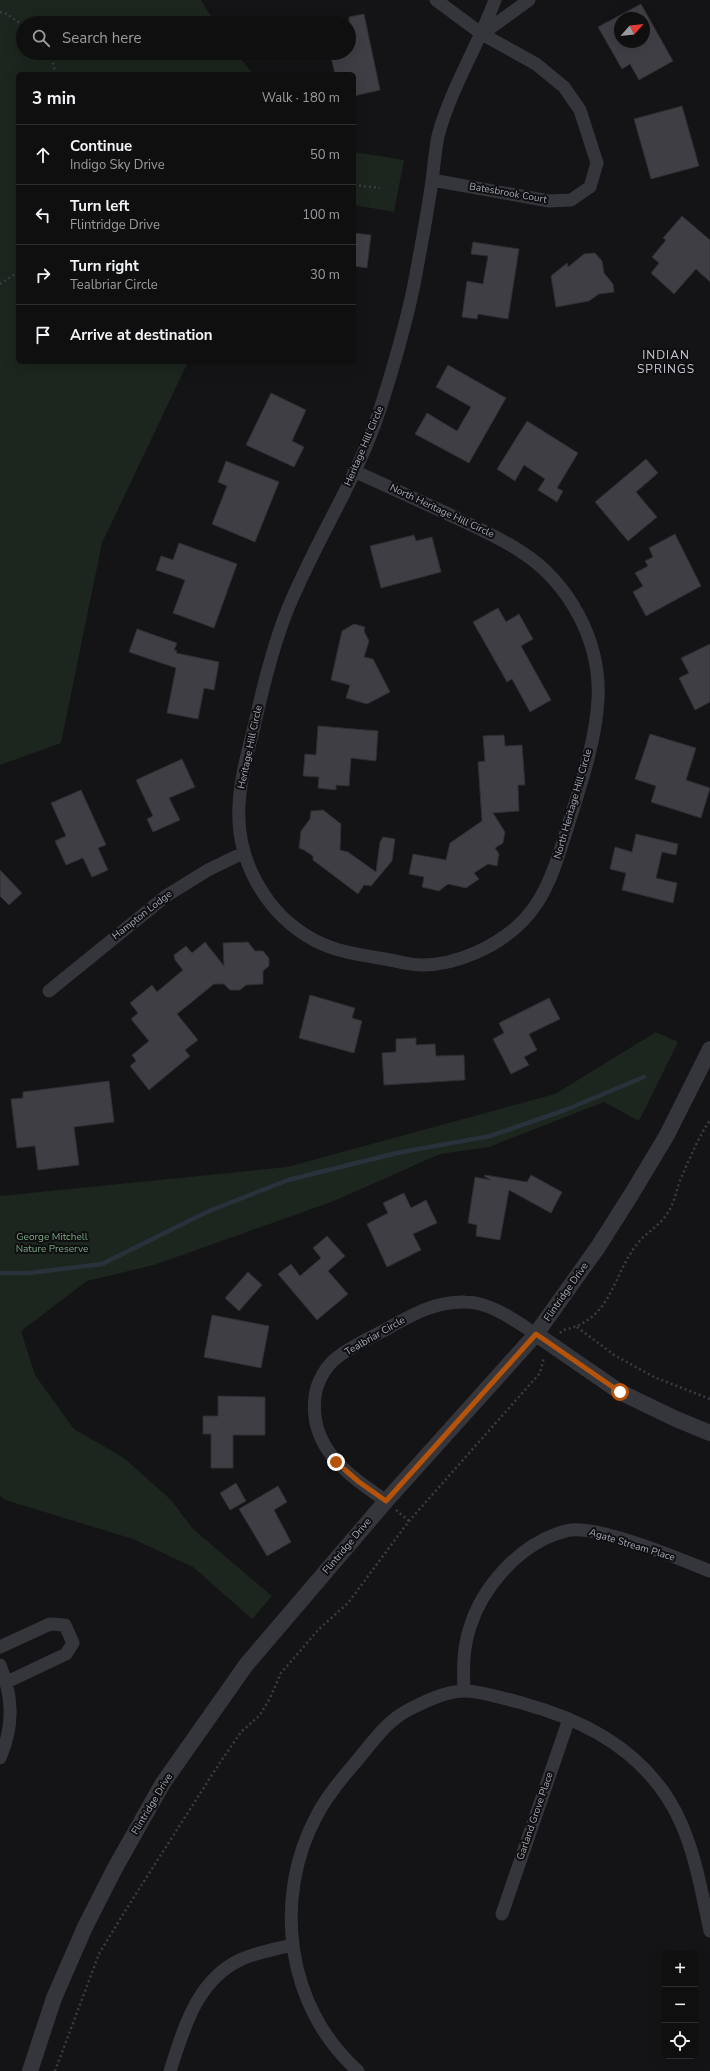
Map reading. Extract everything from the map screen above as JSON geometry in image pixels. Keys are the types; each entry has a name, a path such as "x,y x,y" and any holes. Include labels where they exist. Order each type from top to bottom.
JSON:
{"street":[{"name":"Batesbrook Court","path":"432,180 549,201 571,200 590,187 597,163 580,110 564,87 536,64 482,34 436,0"},
{"name":"Heritage Hill Circle","path":"243,853 238,829 238,802 245,763 268,668 285,617 380,411 406,324 438,139 446,112 465,66 482,34 495,0"},
{"name":"Heritage Hill Circle","path":"482,34 529,0"},
{"name":"North Heritage Hill Circle","path":"243,853 253,876 269,904 284,920 304,934 326,946 356,954 419,965 443,963 466,956 490,946 510,933 529,916 542,896 553,872 582,781 594,727 598,697 597,672 591,642 581,618 565,593 546,571 524,553 499,538 354,470"},
{"name":"Hampton Lodge","path":"49,991 166,896 208,870 243,853"},
{"name":"Flintridge Drive","path":"30,2071 54,1998 85,1927 115,1868 164,1783 246,1665 386,1501 536,1334 598,1247 631,1195 667,1135 710,1049"},
{"name":"Tealbriar Circle","path":"386,1501 359,1482 336,1462 321,1442 315,1424 315,1391 323,1374 333,1361 357,1345 423,1309 443,1304 466,1302 487,1306 536,1334"},
{"path":"536,1334 620,1392 676,1419 710,1433"},
{"name":"Agate Stream Place","path":"464,1690 463,1661 470,1628 475,1613 502,1573 523,1552 540,1540 569,1529 586,1530 623,1540 710,1571"},
{"path":"0,1647 50,1624 65,1625 74,1643 66,1654 7,1682"},
{"path":"0,1664 7,1682 11,1706 11,1724 0,1758"},
{"path":"358,2071 331,2042 318,2022 298,1973 292,1945 291,1906 294,1878 302,1848 317,1815 333,1790 388,1724 408,1710 427,1701 446,1694 464,1690 528,1705 569,1719 607,1737 649,1774 680,1821 704,1874 710,1930"},
{"name":"Garland Grove Place","path":"502,1914 569,1719"},
{"path":"170,2071 184,2028 201,1993 224,1969 243,1959 292,1945"}],"path":[{"path":"0,12 16,21"},
{"path":"52,60 55,72"},
{"path":"356,185 380,188"},
{"path":"0,284 16,273"},
{"path":"55,2071 99,1954 124,1911 223,1757 241,1732 260,1715 270,1698 281,1673 319,1628 348,1603 409,1522 540,1373 546,1352 563,1330 577,1327 586,1322 600,1309 617,1282 624,1263 638,1243 662,1223 671,1208 681,1178 700,1136 710,1120"},
{"path":"577,1327 614,1355 654,1377 710,1399"}],"green space":[{"path":"0,0 201,0 211,16 16,16 16,60 242,60 251,72 16,72 16,364 187,364 102,543 61,743 0,765"},
{"path":"356,152 404,160 394,212 356,205"},
{"name":"George Mitchell Nature Preserve","path":"656,1032 678,1042 639,1121 604,1102 489,1147 440,1154 334,1201 154,1265 87,1281 21,1331 35,1375 74,1429 124,1458 171,1500 193,1529 272,1596 252,1619 193,1567 133,1539 5,1500 0,1496 0,1196 287,1167 555,1094"}],"building":[{"path":"641,4 645,12 626,12"},
{"path":"364,14 380,90 356,96 356,72 335,72 332,60 356,60 356,16 354,16"},
{"path":"614,18 614,48 650,48 650,20 673,61 639,80 630,64 622,69 598,27"},
{"path":"682,106 699,166 651,179 634,119"},
{"path":"682,216 710,240 710,282 696,269 674,294 651,273 659,263 652,257 666,240 663,238"},
{"path":"356,233 371,235 367,268 356,266"},
{"path":"473,242 519,249 508,319 478,314 477,319 462,317 467,281 483,284 488,256 471,254"},
{"path":"595,253 602,261 604,273 613,284 614,292 599,294 589,301 556,307 551,276 567,263 568,267 584,254"},
{"path":"448,365 506,398 469,463 415,434 427,413 457,431 471,407 436,387"},
{"path":"271,393 306,410 292,441 304,447 294,467 246,445"},
{"path":"527,421 578,453 557,488 563,491 557,502 538,490 545,479 524,465 515,481 497,469"},
{"path":"646,459 658,473 636,492 657,517 628,541 595,502"},
{"path":"226,461 279,482 255,542 212,524 227,486 218,482"},
{"path":"675,534 701,586 646,616 633,592 643,586 635,573 648,566 645,561 653,557 649,548"},
{"path":"414,535 416,541 432,537 441,572 381,588 370,546"},
{"path":"179,543 237,564 214,628 173,613 185,580 156,570 161,556 173,560"},
{"path":"498,608 506,622 519,614 533,639 521,646 551,700 530,712 512,679 507,682 473,622"},
{"path":"354,624 365,627 364,631 369,641 364,657 373,659 390,692 367,704 346,698 350,685 331,680 342,631"},
{"path":"137,629 177,643 174,650 177,651 176,653 219,662 214,690 204,688 198,719 167,713 176,668 129,652"},
{"path":"710,644 710,702 695,710 679,678 689,673 681,658"},
{"path":"318,726 378,731 376,761 351,758 349,786 336,785 336,790 318,788 319,777 303,776 305,754 316,755"},
{"path":"650,734 696,748 686,780 710,788 701,818 651,802 656,786 635,779"},
{"path":"504,735 505,746 522,745 525,785 518,785 519,811 493,813 505,832 503,843 495,848 499,854 497,866 488,864 474,873 479,879 466,888 448,884 439,891 422,887 424,877 409,874 413,854 446,860 450,843 482,821 478,762 485,761 483,736"},
{"path":"182,759 195,787 169,798 180,820 153,832 147,819 153,816 136,780"},
{"path":"81,790 106,845 98,848 108,870 92,877 83,858 66,865 55,841 66,836 51,803"},
{"path":"323,810 341,824 340,850 348,852 376,872 380,842 383,837 395,839 392,861 371,886 364,885 358,894 313,860 313,856 299,848 301,831 310,819 311,811"},
{"path":"636,834 678,844 676,855 662,852 656,878 677,883 673,903 622,890 626,873 610,869 615,847 632,852"},
{"path":"0,870 22,893 9,905 0,896"},
{"path":"205,942 224,966 223,943 248,942 255,951 263,951 269,958 269,966 263,971 263,984 246,985 240,990 230,990 224,984 214,984 177,1014 198,1040 185,1050 190,1056 149,1090 130,1066 136,1061 132,1055 149,1041 131,1019 138,1013 130,1003 152,985 157,992 183,970 175,960 174,955 186,946 192,953"},
{"path":"310,995 355,1008 352,1018 362,1021 354,1053 299,1038"},
{"path":"549,998 560,1019 529,1034 537,1050 524,1057 529,1065 511,1074 493,1039 504,1033 499,1023"},
{"path":"416,1038 416,1045 435,1044 436,1056 464,1055 465,1080 384,1085 382,1053 396,1052 396,1039"},
{"path":"109,1081 114,1122 74,1127 79,1165 38,1170 35,1146 17,1148 11,1099 23,1098 23,1092"},
{"path":"531,1175 562,1192 551,1213 509,1190 500,1240 476,1236 477,1225 468,1223 475,1177 491,1180 484,1176 527,1182"},
{"path":"404,1193 411,1208 426,1200 437,1223 413,1234 421,1250 387,1267 367,1224 388,1213 383,1203"},
{"path":"327,1236 345,1256 328,1271 348,1294 317,1320 278,1274 291,1264 300,1276 321,1258 313,1248"},
{"path":"248,1272 262,1285 239,1311 225,1298"},
{"path":"212,1315 269,1326 261,1368 204,1357"},
{"path":"218,1396 265,1397 265,1435 233,1435 233,1468 211,1468 211,1434 203,1434 203,1416 218,1416"},
{"path":"236,1483 246,1501 230,1510 220,1493"},
{"path":"278,1486 287,1502 274,1510 291,1542 267,1556 239,1509"}],"waterway":[{"path":"0,1273 29,1273 102,1264 209,1211 288,1180 397,1153 490,1136 565,1110 644,1077"}],"district":[{"name":"INDIAN SPRINGS","path":"666,362"}],"route":[{"path":"336,1462 359,1482 386,1501 536,1334 620,1392"}]}
